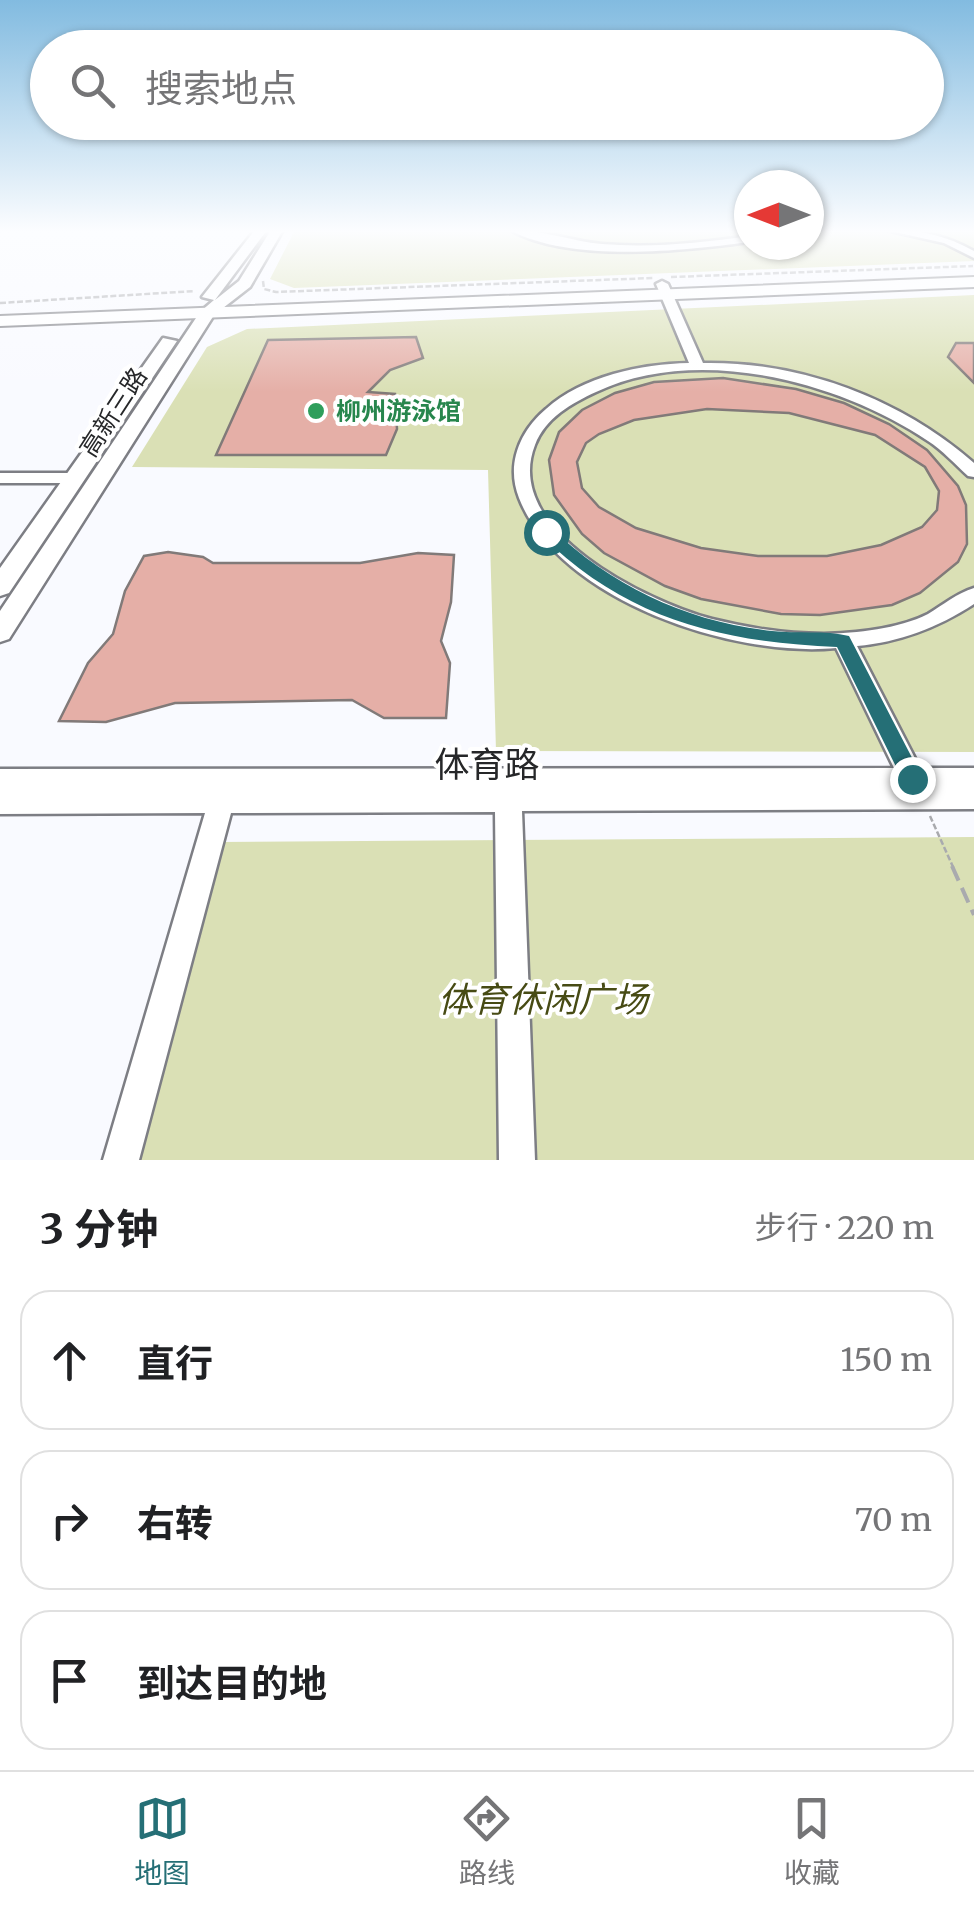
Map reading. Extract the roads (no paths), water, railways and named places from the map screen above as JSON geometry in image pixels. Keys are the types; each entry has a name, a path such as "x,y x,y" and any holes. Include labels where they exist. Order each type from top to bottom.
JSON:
{"highway":[{"path":"0,306 740,284"},
{"path":"226,300 880,284"},
{"path":"0,320 201,303"}],"main road":[{"name":"高新三路","path":"0,586 201,303 220,284"},
{"name":"高新三路","path":"201,303 226,300 243,284"},
{"name":"高新三路","path":"0,632 201,303"}],"street":[{"path":"665,289 698,368"},
{"path":"974,472 922,428 851,394 790,377 698,368 614,379 578,393 550,412 530,436 522,464 526,497 546,532 582,566 634,598 699,623 771,638 843,640 906,631 955,611 974,595"},
{"path":"0,478 75,478"},
{"path":"843,640 918,788"},
{"name":"体育路","path":"0,780 508,800 918,788 974,779"},
{"name":"体育路","path":"0,802 224,790 918,788 974,798"},
{"path":"120,1160 224,790"},
{"path":"508,800 517,1160"}],"place":[{"name":"柳州游泳馆","path":"316,411"}],"park label":[{"name":"体育休闲广场","path":"543,1000"}]}
